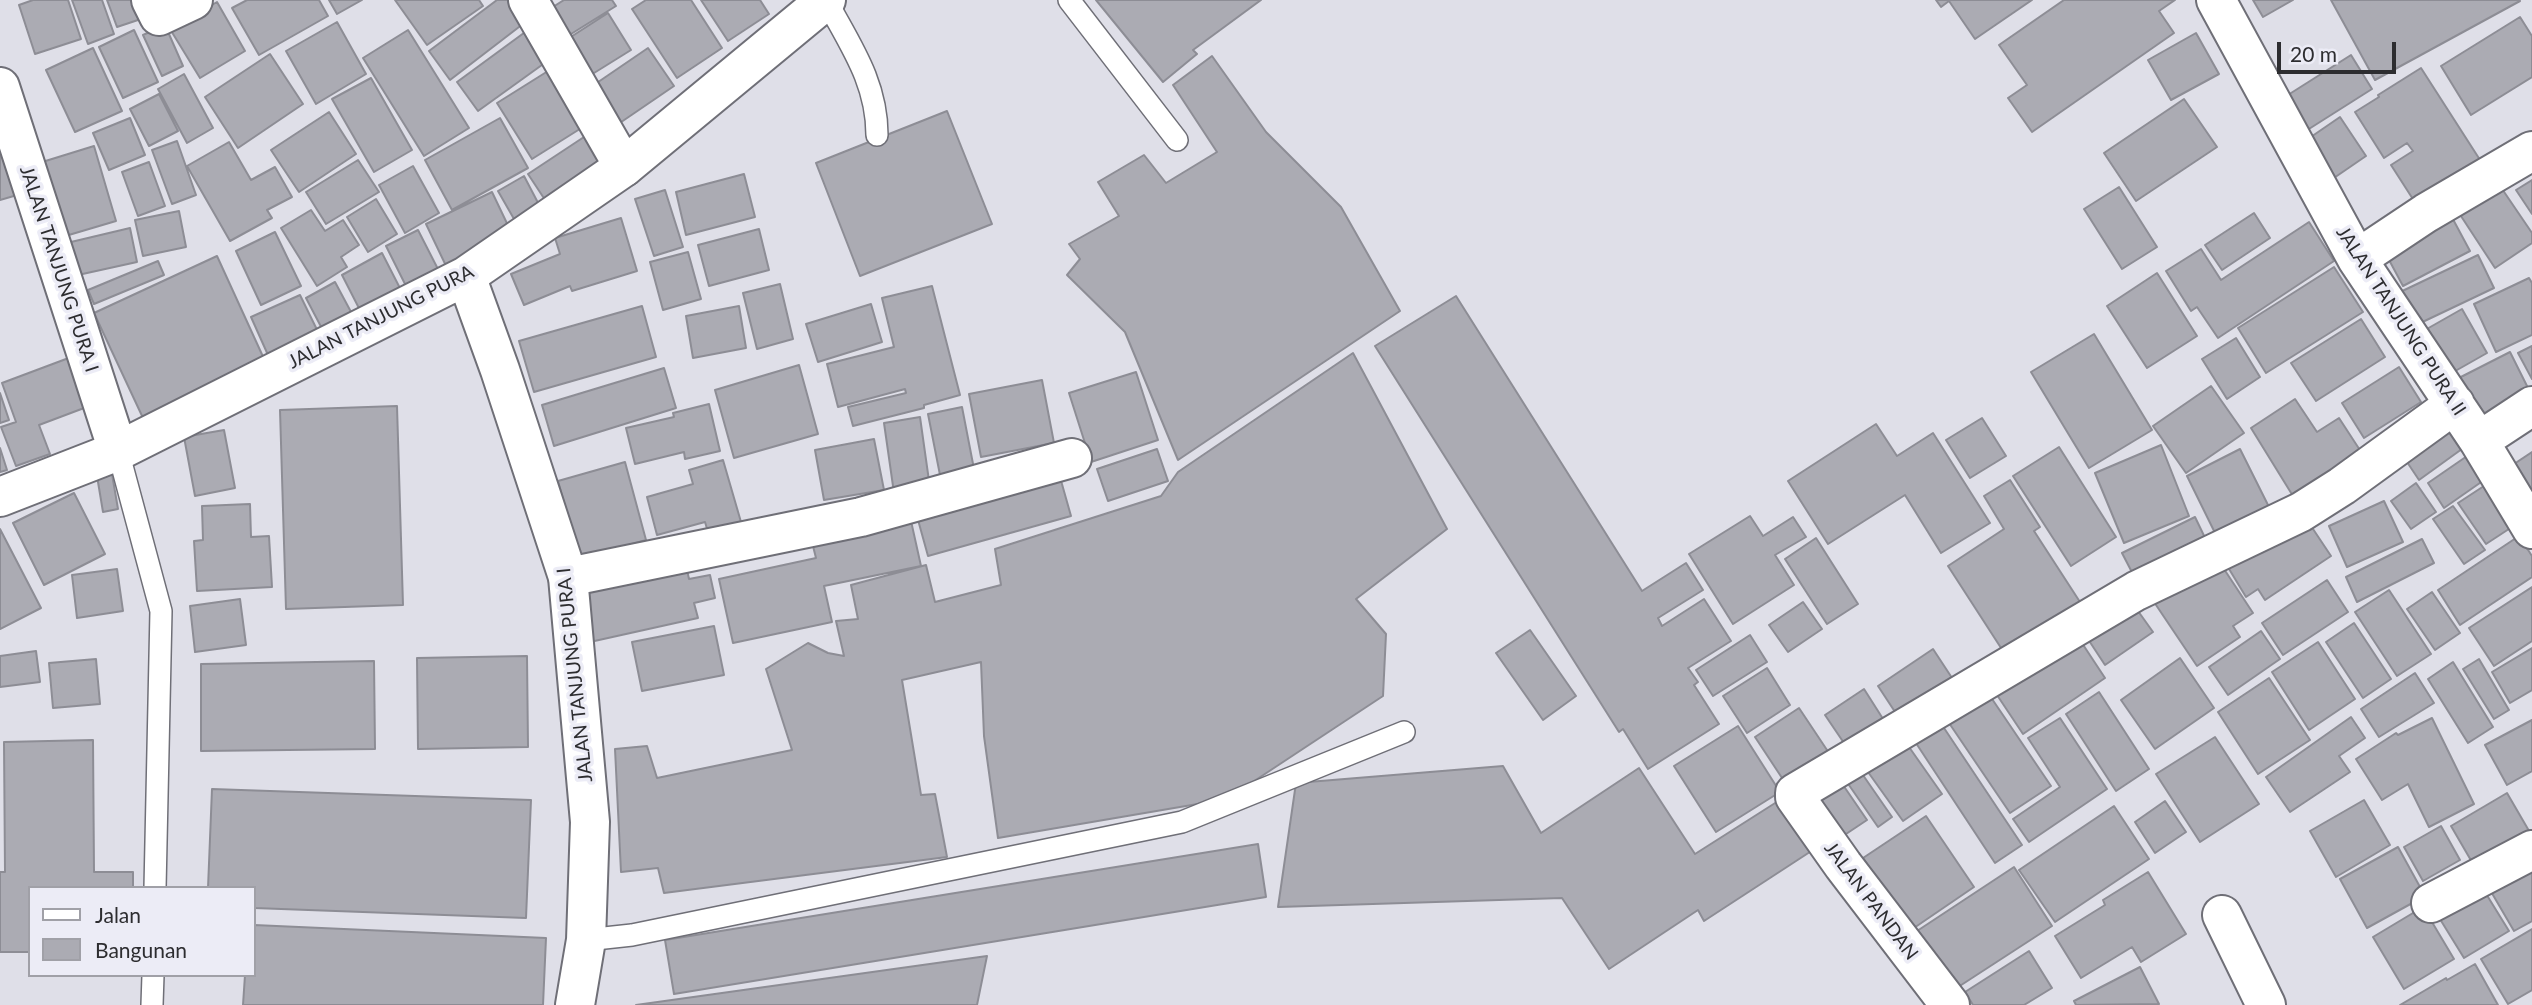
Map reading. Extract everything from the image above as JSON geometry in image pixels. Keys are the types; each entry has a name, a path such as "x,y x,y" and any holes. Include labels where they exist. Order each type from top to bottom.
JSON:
{"street":[{"path":"151,0 159,16 193,0"},
{"path":"528,0 624,167"},
{"name":"JALAN TANJUNG PURA","path":"0,496 118,452 466,276 624,167 826,0"},
{"name":"JALAN TANJUNG PURA II","path":"2216,0 2357,259 2479,441 2532,529"},
{"name":"JALAN TANJUNG PURA I","path":"0,87 118,452"},
{"path":"2357,259 2426,213 2532,151"},
{"name":"JALAN TANJUNG PURA I","path":"466,276 568,577 590,822 586,940 575,1005"},
{"name":"JALAN PANDAN","path":"1950,1005 1843,866 1794,795 2136,591 2301,512 2342,486 2455,404"},
{"path":"2479,441 2532,406"},
{"path":"568,577 861,517 1072,458"},
{"path":"2431,903 2532,850"},
{"path":"2222,915 2266,1005"}],"lane":[{"path":"826,0 869,81 877,111 877,135"},
{"path":"1069,0 1177,140"},
{"path":"118,452 161,611 155,886"},
{"path":"586,940 645,932 1182,822 1404,732"},
{"path":"152,1005 153,977"}],"building":[{"path":"33,0 68,0 81,39 35,54 19,5"},
{"path":"72,0 102,0 114,34 88,44"},
{"path":"107,0 141,0 147,17 117,27"},
{"path":"247,0 319,0 328,16 259,55 232,8"},
{"path":"329,0 362,0 337,14"},
{"path":"395,0 479,0 483,6 427,45"},
{"path":"497,0 519,0 532,17 450,80 429,51"},
{"path":"564,0 612,0 616,6 563,39 545,12"},
{"path":"646,0 691,0 722,48 677,78 632,9"},
{"path":"701,0 760,0 769,14 728,41"},
{"path":"1096,0 1261,0 1193,50 1197,54 1163,82"},
{"path":"1936,0 2032,0 1975,39 1949,1 1941,7"},
{"path":"2064,0 2175,0 2159,11 2174,33 2032,132 2008,98 2027,85 1999,45"},
{"path":"2253,0 2293,0 2263,17"},
{"path":"2331,0 2519,0 2520,1 2375,80"},
{"path":"217,2 245,51 200,78 170,29"},
{"path":"608,13 631,50 586,78 563,42"},
{"path":"2520,17 2532,36 2532,77 2471,115 2441,66"},
{"path":"337,22 366,74 316,104 286,51"},
{"path":"165,25 183,66 162,76 143,35"},
{"path":"532,27 553,57 478,111 457,82"},
{"path":"134,30 158,82 123,98 99,47"},
{"path":"408,30 469,128 424,156 363,58"},
{"path":"2196,33 2219,74 2171,100 2148,60"},
{"path":"93,48 122,111 75,132 46,70"},
{"path":"648,48 674,86 611,129 585,91"},
{"path":"270,54 303,104 238,148 205,97"},
{"path":"2351,55 2372,89 2301,134 2280,100"},
{"path":"1212,56 1266,132 1341,207 1400,311 1178,460 1125,332 1067,275 1080,259 1069,244 1119,216 1098,182 1144,155 1166,183 1217,152 1173,85"},
{"path":"556,66 591,122 532,159 497,103"},
{"path":"2421,68 2482,163 2418,207 2391,165 2413,151 2407,143 2384,158 2355,112"},
{"path":"184,74 213,128 187,143 158,89"},
{"path":"371,78 412,150 374,172 332,99"},
{"path":"159,94 178,131 149,146 130,109"},
{"path":"2184,99 2217,147 2136,201 2104,153"},
{"path":"947,111 992,224 860,276 816,163"},
{"path":"329,112 356,154 299,192 271,150"},
{"path":"2340,117 2366,156 2331,180 2305,141"},
{"path":"130,118 145,155 109,170 93,133"},
{"path":"500,118 528,168 452,210 425,160"},
{"path":"590,133 615,170 553,212 528,174"},
{"path":"177,141 196,195 172,204 152,150"},
{"path":"229,142 251,180 275,167 292,197 267,210 272,218 230,241 187,166"},
{"path":"94,146 116,221 62,237 39,163"},
{"path":"0,149 24,193 0,200"},
{"path":"358,160 379,192 326,224 306,192"},
{"path":"149,162 165,206 138,216 122,172"},
{"path":"413,166 439,213 405,233 379,185"},
{"path":"744,174 755,217 686,235 676,192"},
{"path":"524,176 547,220 522,233 498,191"},
{"path":"2532,180 2532,214 2516,190"},
{"path":"2498,183 2532,233 2532,243 2495,268 2457,210"},
{"path":"2119,187 2157,247 2122,269 2084,209"},
{"path":"665,190 683,247 654,256 635,199"},
{"path":"492,192 514,238 448,270 426,224"},
{"path":"376,199 397,234 368,252 347,217"},
{"path":"311,210 325,231 343,220 359,245 341,257 347,267 317,286 281,228"},
{"path":"2448,210 2470,251 2403,286 2381,245"},
{"path":"179,211 186,247 143,256 135,220"},
{"path":"2254,213 2270,238 2222,270 2205,245"},
{"path":"621,218 637,271 572,291 570,286 524,305 511,274 560,254 555,238"},
{"path":"2309,222 2334,261 2218,338 2197,307 2191,311 2166,271 2201,249 2221,280"},
{"path":"130,228 137,262 78,275 71,242"},
{"path":"759,229 769,270 709,286 698,245"},
{"path":"418,230 442,277 410,294 386,246"},
{"path":"275,232 301,286 261,305 236,251"},
{"path":"688,252 701,299 663,310 650,262"},
{"path":"382,253 405,298 364,318 342,275"},
{"path":"2478,255 2494,288 2412,327 2396,294"},
{"path":"217,256 265,361 143,418 94,313"},
{"path":"158,261 164,275 94,304 88,290"},
{"path":"2334,267 2363,312 2266,373 2238,328"},
{"path":"2157,273 2197,336 2147,368 2107,306"},
{"path":"2529,278 2532,283 2532,335 2496,352 2474,304"},
{"path":"335,282 358,325 329,342 306,298"},
{"path":"780,284 793,339 757,349 743,293"},
{"path":"932,286 960,395 924,405 924,408 853,426 848,407 906,393 905,389 838,407 827,364 894,347 882,298"},
{"path":"300,295 322,340 272,364 251,317"},
{"path":"1456,296 1642,591 1686,563 1703,590 1658,618 1662,626 1704,599 1731,641 1688,668 1698,682 1694,685 1719,724 1648,769 1623,729 1619,732 1375,346"},
{"path":"871,304 882,342 818,362 806,324"},
{"path":"642,306 656,357 534,392 519,341"},
{"path":"739,306 746,348 693,358 686,316"},
{"path":"2462,309 2487,353 2450,374 2425,330"},
{"path":"2361,319 2385,357 2316,401 2291,363"},
{"path":"2094,334 2152,430 2089,468 2031,372"},
{"path":"2236,338 2260,377 2227,399 2202,359"},
{"path":"2532,346 2532,379 2518,353"},
{"path":"2510,352 2531,394 2474,423 2453,381"},
{"path":"82,353 100,402 39,425 50,454 16,466 1,427 16,422 2,383"},
{"path":"1353,353 1447,529 1356,599 1386,634 1383,696 1227,799 998,838 984,736 981,662 902,680 921,795 935,794 947,857 664,893 658,868 621,872 615,749 647,746 657,778 792,750 766,669 808,643 828,653 844,656 836,621 858,619 851,585 926,565 935,602 1001,585 995,549 1161,496 1178,472"},
{"path":"799,365 818,434 734,458 715,390"},
{"path":"2399,367 2421,402 2364,438 2342,403"},
{"path":"664,368 676,408 554,446 542,405"},
{"path":"1136,372 1158,440 1091,462 1069,393"},
{"path":"1042,380 1054,443 981,457 969,394"},
{"path":"2211,386 2244,433 2186,473 2153,426"},
{"path":"0,393 9,420 0,423"},
{"path":"2295,399 2317,432 2339,418 2369,464 2301,509 2251,428"},
{"path":"709,404 720,451 685,459 684,452 635,464 626,428 674,417 673,413"},
{"path":"397,406 403,605 286,609 280,410"},
{"path":"962,407 974,469 940,475 928,414"},
{"path":"2453,413 2473,441 2419,480 2399,450"},
{"path":"920,417 930,488 894,493 884,423"},
{"path":"1982,418 2006,456 1970,478 1946,440"},
{"path":"1876,424 1897,456 1933,433 1990,523 1941,553 1905,495 1828,544 1788,481"},
{"path":"224,430 235,488 195,496 184,437"},
{"path":"874,439 884,490 824,500 815,450"},
{"path":"2161,445 2189,516 2124,543 2095,473"},
{"path":"2059,447 2116,537 2071,566 2013,476"},
{"path":"0,448 7,470 0,472"},
{"path":"1157,449 1168,481 1108,501 1097,469"},
{"path":"2240,449 2272,513 2218,539 2187,476"},
{"path":"2532,452 2532,511 2502,472"},
{"path":"2470,454 2487,478 2444,508 2428,483"},
{"path":"723,460 741,522 708,532 705,522 657,535 647,497 693,484 689,470"},
{"path":"625,462 646,540 580,559 558,481"},
{"path":"1058,470 1071,516 928,556 915,509"},
{"path":"112,474 118,509 103,512 97,476"},
{"path":"2010,480 2040,527 2034,531 2080,602 2003,651 1948,566 2004,529 1984,496"},
{"path":"2416,483 2436,512 2411,529 2391,501"},
{"path":"2487,484 2515,525 2486,544 2458,503"},
{"path":"74,493 105,554 44,585 13,523"},
{"path":"2384,501 2403,542 2347,567 2329,526"},
{"path":"250,504 251,537 269,536 272,587 197,591 194,541 203,540 202,506"},
{"path":"2453,506 2485,550 2464,564 2433,519"},
{"path":"1750,516 1763,536 1793,517 1806,537 1775,555 1794,585 1733,624 1689,554"},
{"path":"2195,517 2208,544 2136,580 2122,553"},
{"path":"2305,517 2331,556 2265,600 2258,589 2246,597 2223,559"},
{"path":"911,521 921,566 824,586 832,622 733,643 719,579 816,558 812,542"},
{"path":"0,529 41,608 0,629"},
{"path":"2519,536 2532,556 2532,577 2460,625 2438,590"},
{"path":"1816,538 1858,604 1827,624 1785,559"},
{"path":"2422,539 2434,563 2357,602 2346,577"},
{"path":"2220,563 2253,613 2233,626 2240,637 2197,666 2152,599"},
{"path":"117,569 123,611 77,618 72,575"},
{"path":"687,570 689,579 710,575 715,598 694,603 698,618 590,642 580,594"},
{"path":"2327,580 2348,612 2283,655 2262,623"},
{"path":"2532,587 2532,641 2494,666 2469,628"},
{"path":"2389,590 2431,654 2397,676 2355,612"},
{"path":"2432,592 2460,633 2435,650 2407,609"},
{"path":"2128,597 2153,632 2105,665 2082,630"},
{"path":"240,599 246,645 195,652 190,606"},
{"path":"1803,602 1822,629 1788,652 1769,625"},
{"path":"2354,623 2391,679 2363,698 2326,642"},
{"path":"714,626 724,675 642,691 632,642"},
{"path":"1530,630 1576,696 1543,720 1496,653"},
{"path":"2074,631 2105,678 2023,734 1991,686"},
{"path":"2261,631 2280,659 2228,695 2209,667"},
{"path":"1750,635 1767,662 1713,696 1696,670"},
{"path":"2318,642 2355,699 2309,730 2272,672"},
{"path":"2532,648 2532,690 2510,703 2492,672"},
{"path":"1933,649 1956,684 1901,721 1878,686"},
{"path":"36,651 40,682 0,687 0,656"},
{"path":"527,656 528,747 418,749 417,658"},
{"path":"2180,658 2214,708 2155,749 2121,700"},
{"path":"96,659 100,704 53,708 49,663"},
{"path":"2479,659 2509,710 2494,719 2463,669"},
{"path":"374,661 375,749 201,751 201,664"},
{"path":"2453,662 2493,727 2468,743 2428,679"},
{"path":"1767,668 1790,705 1747,733 1723,696"},
{"path":"2415,673 2434,703 2379,737 2361,709"},
{"path":"2269,678 2310,740 2258,774 2218,712"},
{"path":"1864,689 1885,722 1846,746 1825,715"},
{"path":"2099,692 2149,769 2116,791 2066,714"},
{"path":"1988,693 2051,786 2010,813 1947,720"},
{"path":"1799,708 1831,756 1786,784 1755,737"},
{"path":"1936,716 2022,845 1995,863 1910,734"},
{"path":"2351,717 2365,738 2339,756 2350,772 2290,812 2266,777"},
{"path":"2060,718 2107,789 2029,842 2013,819 2060,787 2028,738"},
{"path":"2432,718 2474,804 2429,827 2408,784 2382,800 2356,759 2396,733 2398,735"},
{"path":"2532,720 2532,771 2507,785 2485,745"},
{"path":"1738,726 1780,792 1716,832 1674,766"},
{"path":"1902,737 1942,794 1903,821 1863,765"},
{"path":"2215,737 2259,804 2200,842 2156,774"},
{"path":"93,740 94,872 133,872 133,886 28,886 28,952 0,952 0,872 5,872 4,742"},
{"path":"1856,765 1892,817 1878,827 1842,775"},
{"path":"1503,766 1541,833 1639,768 1695,854 1783,798 1816,848 1704,921 1698,910 1609,969 1562,898 1278,907 1296,783"},
{"path":"1843,785 1867,820 1840,838 1816,804"},
{"path":"212,789 531,800 526,918 256,908 256,886 208,886"},
{"path":"2507,793 2532,836 2476,869 2451,826"},
{"path":"2364,800 2390,845 2336,877 2310,831"},
{"path":"2165,801 2186,832 2155,853 2135,822"},
{"path":"2114,806 2149,859 2055,922 2019,870"},
{"path":"1926,816 1974,887 1911,930 1863,858"},
{"path":"2441,826 2460,860 2423,881 2404,847"},
{"path":"1258,844 1266,897 674,994 665,940"},
{"path":"2398,847 2425,896 2367,928 2340,879"},
{"path":"2532,856 2532,921 2514,931 2486,883"},
{"path":"2014,867 2052,926 1952,991 1914,933"},
{"path":"2148,872 2186,934 2141,962 2132,947 2081,978 2055,936 2105,905 2103,900"},
{"path":"2480,884 2509,931 2464,958 2435,911"},
{"path":"2423,907 2454,959 2404,989 2373,937"},
{"path":"256,925 546,938 543,1005 243,1005 245,977 256,977"},
{"path":"2532,929 2532,990 2508,1004 2481,959"},
{"path":"2029,951 2052,988 2024,1005 1973,1005 1965,992"},
{"path":"987,956 977,1005 636,1005"},
{"path":"2475,964 2498,1005 2400,1005 2446,978 2447,980"},
{"path":"2140,967 2159,1004 2076,1005 2074,1001"}]}
